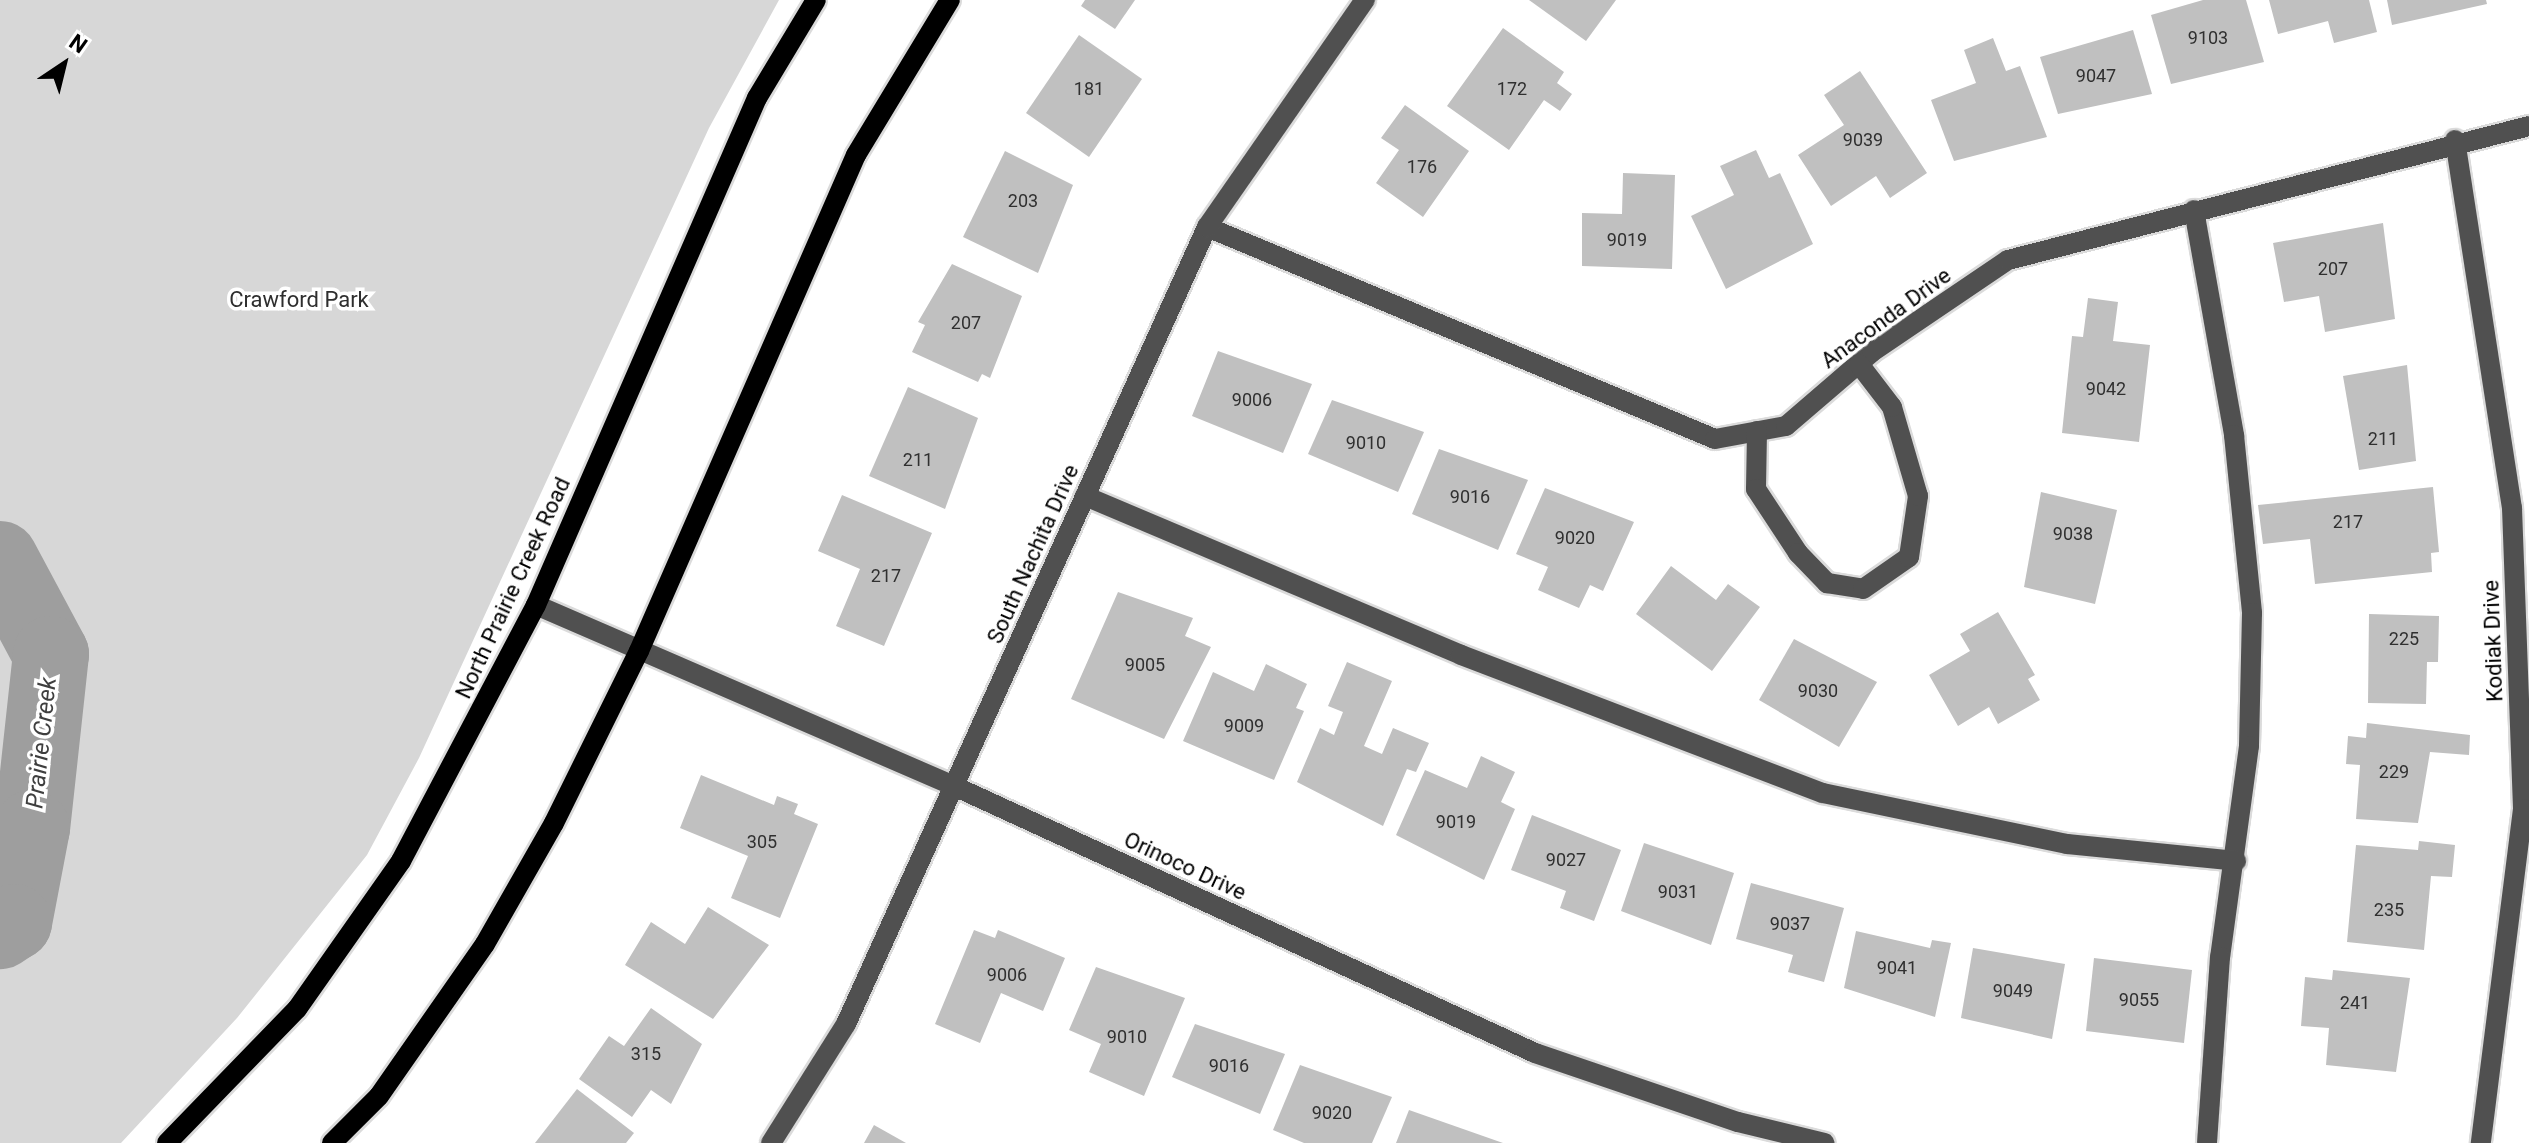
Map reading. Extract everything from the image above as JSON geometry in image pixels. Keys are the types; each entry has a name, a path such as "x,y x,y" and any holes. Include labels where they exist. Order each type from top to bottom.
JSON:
{"main road":[{"name":"North Prairie Creek Road","path":"167,1143 297,1009 401,861 536,605 757,98 816,0"},
{"path":"332,1143 379,1096 485,944 639,651 856,155 950,0"}],"street":[{"name":"South Nachita Drive","path":"771,1143 846,1024 1207,227 1365,0"},
{"name":"Anaconda Drive","path":"1207,227 1715,439 1786,426 1859,364 2008,260 2455,140 2529,126"},
{"name":"Kodiak Drive","path":"2455,140 2512,508 2523,809 2481,1143"},
{"path":"2194,210 2248,549 2249,746 2236,861 2220,957 2207,1143"},
{"path":"1757,431 1756,489 1790,541 1827,583 1863,589 1909,557 1918,496 1892,407 1859,364"},
{"path":"1085,496 1461,655 1823,793 2067,844 2236,861"},
{"name":"Orinoco Drive","path":"536,605 954,786 1535,1053 1738,1122 1824,1143"}],"green space":[{"name":"Crawford Park","path":"0,0 779,0 709,128 419,758 367,855 237,1018 121,1143 0,1143"}],"building":[{"path":"1085,0 1135,0 1115,29 1081,6"},
{"path":"1529,0 1616,0 1586,41"},
{"path":"2203,0 2246,0 2264,62 2171,84 2151,15"},
{"path":"2269,0 2369,0 2377,32 2334,43 2328,21 2278,34"},
{"path":"2387,0 2486,0 2487,4 2392,25"},
{"path":"1503,28 1564,72 1557,83 1572,94 1560,111 1544,100 1509,150 1447,106"},
{"path":"2133,30 2152,94 2058,114 2040,57"},
{"path":"1079,35 1142,79 1089,157 1026,113"},
{"path":"1993,38 2006,71 2020,66 2047,137 1954,161 1931,100 1976,83 1964,50"},
{"path":"1860,71 1927,173 1890,198 1876,176 1831,206 1798,155 1844,125 1824,95"},
{"path":"1405,105 1469,151 1423,217 1376,183 1399,150 1381,138"},
{"path":"1756,150 1769,178 1780,173 1813,244 1726,289 1691,216 1734,195 1720,166"},
{"path":"1005,151 1073,185 1038,273 963,237"},
{"path":"1623,173 1675,175 1672,269 1582,266 1582,213 1622,214"},
{"path":"2383,223 2395,319 2325,332 2319,296 2284,302 2273,243"},
{"path":"952,264 1022,296 990,378 982,374 978,382 912,352 925,325 918,322"},
{"path":"2088,298 2118,302 2113,341 2150,345 2139,442 2062,433 2072,336 2083,337"},
{"path":"1218,351 1312,384 1283,453 1192,416"},
{"path":"2407,365 2416,461 2359,470 2343,376"},
{"path":"908,387 978,418 945,509 869,476"},
{"path":"1332,400 1424,432 1398,492 1308,454"},
{"path":"1439,449 1528,480 1498,550 1412,514"},
{"path":"2433,487 2439,552 2431,553 2432,572 2315,584 2310,539 2263,544 2258,505"},
{"path":"1545,488 1634,522 1603,591 1590,585 1579,608 1538,590 1548,567 1516,554"},
{"path":"2041,492 2117,510 2095,604 2024,587"},
{"path":"842,495 932,533 884,646 836,626 860,569 818,551"},
{"path":"1671,566 1716,600 1728,584 1760,607 1712,671 1636,614"},
{"path":"1118,592 1193,618 1185,636 1211,647 1164,739 1071,699"},
{"path":"1998,612 2035,675 2028,679 2040,700 1998,724 1989,707 1958,726 1929,675 1970,651 1960,634"},
{"path":"2369,614 2439,616 2438,662 2427,662 2426,704 2368,703"},
{"path":"1794,639 1877,682 1839,747 1759,700"},
{"path":"1347,662 1392,681 1364,746 1382,754 1393,728 1429,743 1416,772 1407,769 1383,826 1297,782 1320,728 1334,735 1343,712 1328,706"},
{"path":"1266,664 1307,684 1296,708 1304,711 1274,780 1183,741 1213,672 1254,691"},
{"path":"2367,723 2470,735 2469,755 2430,752 2418,823 2356,819 2360,765 2346,764 2348,736 2366,738"},
{"path":"1481,756 1515,772 1501,802 1515,809 1484,880 1396,835 1425,770 1467,788"},
{"path":"701,775 774,805 777,796 798,804 794,814 818,824 780,918 731,898 748,856 680,828"},
{"path":"1532,815 1621,850 1594,921 1560,908 1566,891 1511,870"},
{"path":"2419,841 2455,845 2452,877 2431,876 2424,950 2347,942 2356,845 2418,850"},
{"path":"1644,843 1734,873 1711,945 1621,911"},
{"path":"1751,883 1844,908 1824,982 1788,972 1793,955 1736,939"},
{"path":"708,907 769,945 713,1019 625,965 651,922 685,944"},
{"path":"974,930 995,938 998,930 1065,958 1043,1011 1001,993 980,1043 935,1024"},
{"path":"1856,931 1930,948 1932,940 1951,943 1935,1017 1844,988"},
{"path":"1973,948 2065,964 2052,1039 1961,1018"},
{"path":"2094,958 2192,970 2184,1043 2086,1031"},
{"path":"1096,967 1185,998 1144,1096 1089,1072 1101,1044 1069,1030"},
{"path":"2333,970 2410,978 2396,1072 2326,1065 2329,1028 2301,1026 2305,977 2332,980"},
{"path":"651,1008 702,1044 671,1104 651,1090 632,1117 579,1079 609,1036 624,1046"},
{"path":"1195,1024 1285,1054 1260,1114 1172,1077"},
{"path":"1300,1065 1392,1097 1372,1143 1304,1143 1273,1130"},
{"path":"577,1089 634,1133 626,1143 535,1143"},
{"path":"1409,1110 1503,1143 1396,1143"},
{"path":"874,1125 906,1143 864,1143"}],"waterway":[{"name":"Prairie Creek","path":"0,559 51,654 32,828 14,922 0,931"}]}
